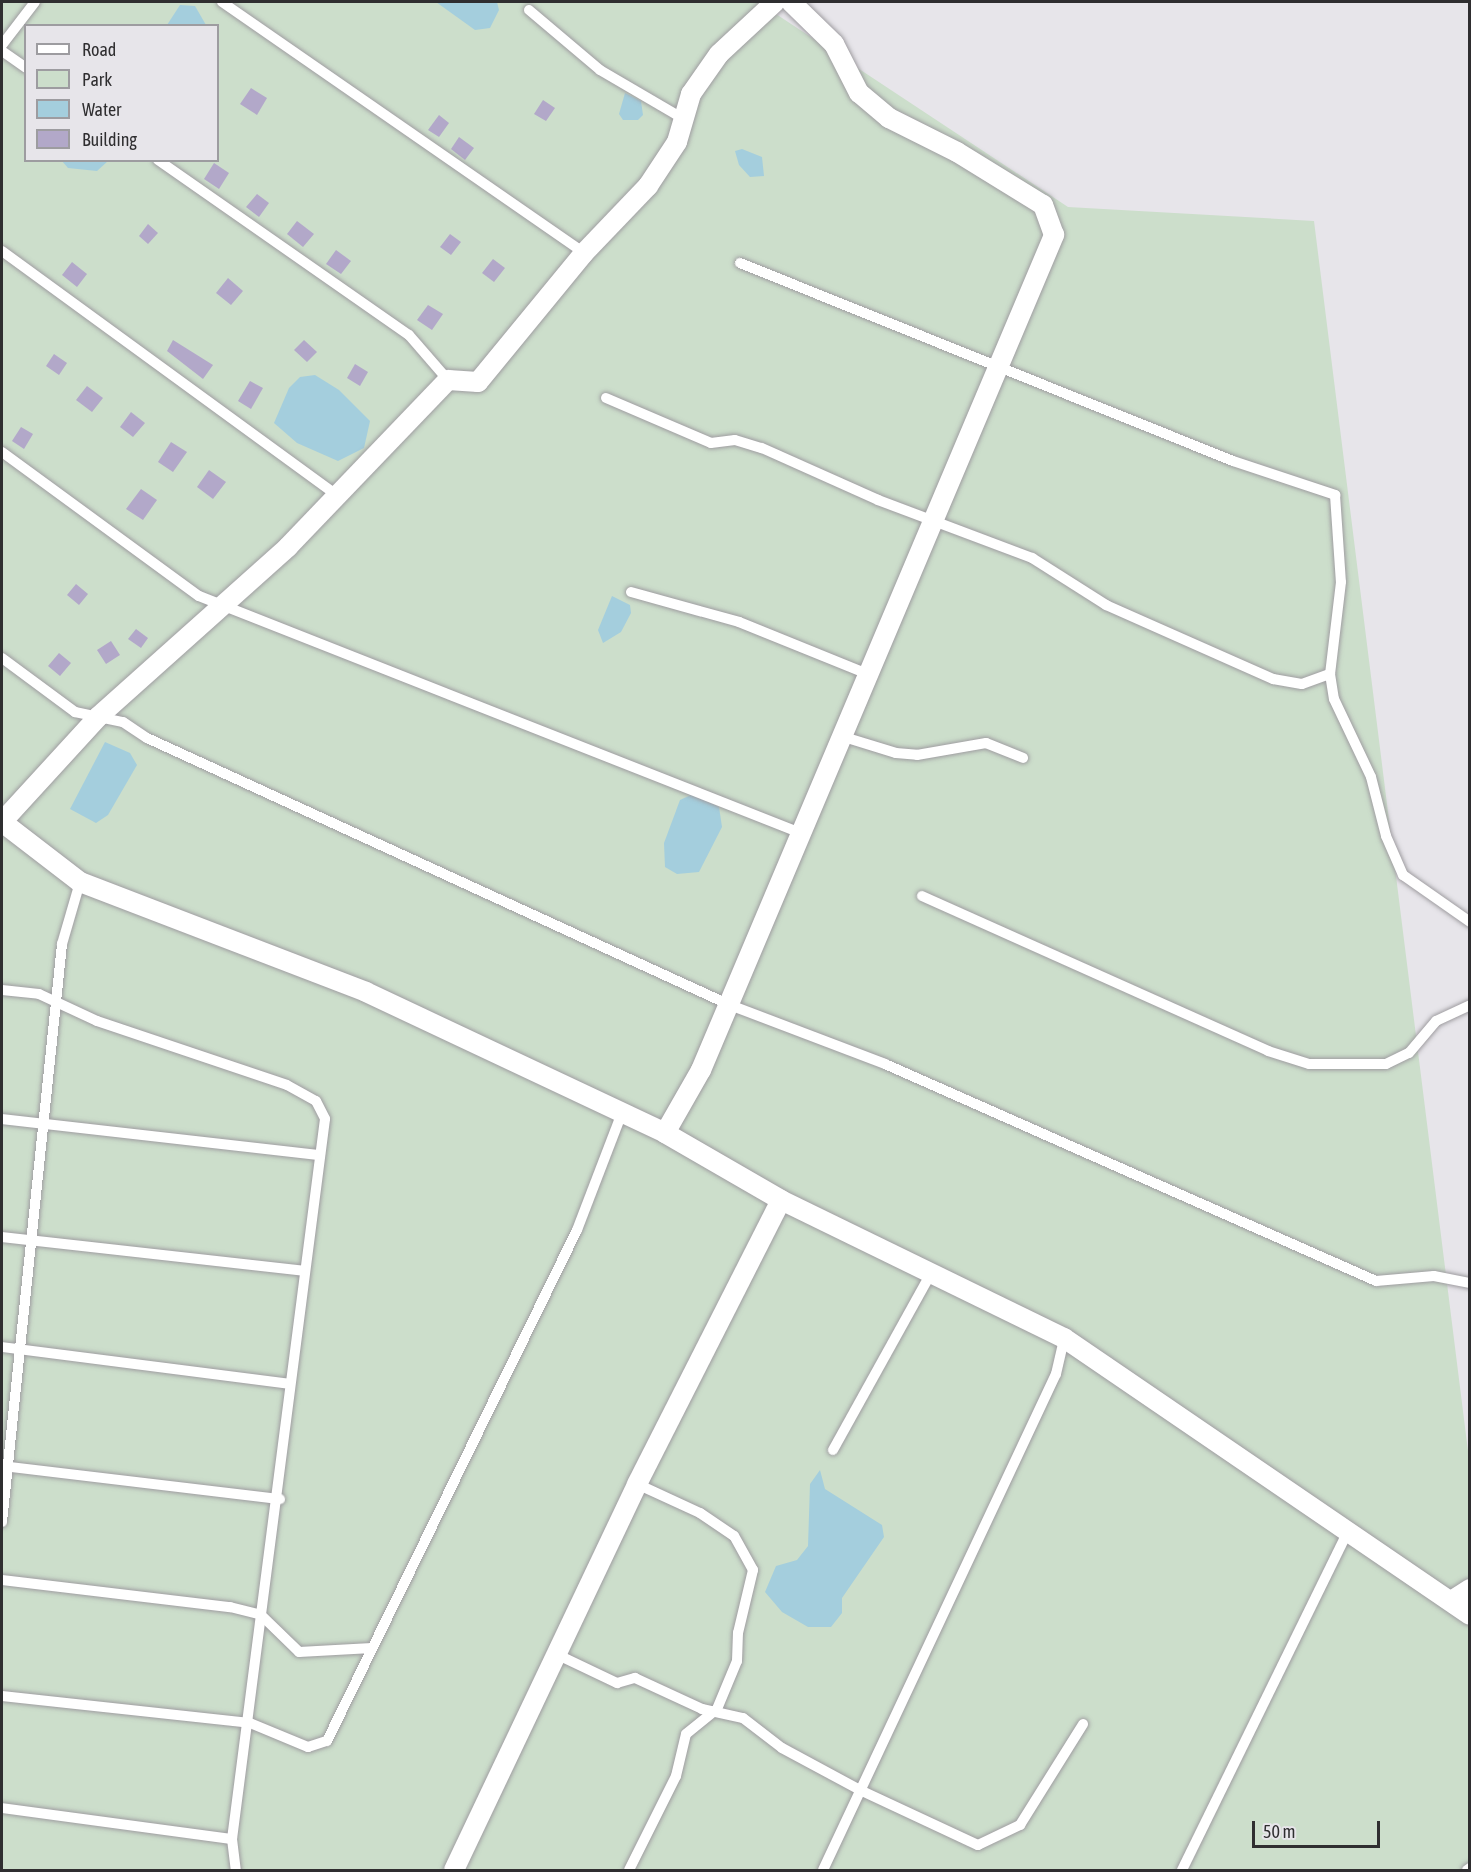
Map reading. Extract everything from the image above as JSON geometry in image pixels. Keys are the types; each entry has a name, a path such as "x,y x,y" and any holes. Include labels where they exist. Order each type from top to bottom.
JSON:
{"street":[{"path":"775,2 718,54 691,94 677,142 648,186 584,253 478,382 448,380 338,496 99,717 2,822 80,882 366,992 665,1133 782,1200 1064,1338 1453,1600 1470,1615"},
{"path":"665,1133 730,1005 1003,364 1054,235 1052,219 1043,205 1001,177 889,118 859,93 834,44 791,2"},
{"path":"454,1870 637,1484 782,1200"},
{"path":"1453,1600 1470,1589"}],"lane":[{"path":"2,45 35,2"},
{"path":"222,2 584,253"},
{"path":"530,10 600,70 684,119"},
{"path":"2,51 24,67"},
{"path":"161,162 409,335 448,380"},
{"path":"2,250 338,496"},
{"path":"740,263 1003,364 1233,461 1335,495 1341,582 1329,674 1403,874 1470,922"},
{"path":"606,398 711,443 735,440 762,448 819,476 1032,558 1106,605 1273,679 1302,684 1329,674"},
{"path":"2,452 199,596 803,834"},
{"path":"631,592 739,622 870,675"},
{"path":"2,658 75,712 123,722 147,738 730,1005 885,1064 1376,1281 1434,1276 1470,1283"},
{"path":"844,737 896,753 917,755 986,743 1023,758"},
{"path":"2,1522 5,1466 32,1241 43,1124 60,1002 62,944 80,882"},
{"path":"922,896 1268,1051 1309,1064 1386,1064 1409,1053 1436,1021 1470,1005"},
{"path":"2,990 39,994 97,1021 287,1085 316,1101 325,1119 303,1271 280,1499 261,1615 250,1723 232,1839 236,1870"},
{"path":"2,1696 250,1723 308,1747 327,1741 577,1230 622,1113"},
{"path":"2,1119 320,1155"},
{"path":"2,1237 303,1271"},
{"path":"833,1450 931,1273"},
{"path":"823,1870 1056,1374 1064,1338"},
{"path":"2,1347 290,1384"},
{"path":"5,1466 280,1499"},
{"path":"629,1870 676,1776 686,1734 717,1709 737,1661 738,1633 752,1591 748,1554 700,1513 637,1484"},
{"path":"1182,1870 1348,1531"},
{"path":"2,1580 261,1615 299,1652 372,1648"},
{"path":"556,1654 617,1683 635,1678 702,1709 717,1709 743,1718 782,1748 862,1791 978,1845 998,1839 1020,1825 1035,1805 1083,1724"},
{"path":"2,1808 232,1839"}],"green space":[{"path":"2,2 758,2 1068,207 1314,221 1469,1459 1469,1870 2,1870"}],"water":[{"path":"436,2 497,2 499,10 490,28 475,30"},
{"path":"180,5 195,6 205,24 168,24"},
{"path":"625,93 641,101 643,115 638,120 623,120 619,114"},
{"path":"742,149 762,157 764,176 750,177 739,165 735,151"},
{"path":"63,162 107,162 97,171 68,168"},
{"path":"315,375 339,390 370,421 364,448 338,461 297,443 274,423 289,388 300,377"},
{"path":"612,596 630,605 631,613 621,632 603,643 598,630"},
{"path":"105,742 130,753 137,765 108,815 96,823 70,809"},
{"path":"693,794 719,807 722,827 699,872 677,874 665,867 664,843 680,800"},
{"path":"820,1470 825,1489 882,1525 884,1537 842,1598 842,1613 831,1627 808,1627 782,1612 765,1592 776,1566 797,1560 808,1546 810,1484"}],"building":[{"path":"251,88 267,98 257,115 240,104"},
{"path":"543,100 555,108 546,121 534,114"},
{"path":"439,115 449,123 439,137 428,130"},
{"path":"459,137 474,148 465,160 451,149"},
{"path":"214,163 229,173 219,189 204,179"},
{"path":"257,194 269,203 259,217 246,207"},
{"path":"297,221 314,234 303,247 287,234"},
{"path":"148,224 158,233 148,244 139,236"},
{"path":"450,234 461,242 451,255 440,247"},
{"path":"336,250 351,261 341,274 326,264"},
{"path":"493,259 505,268 494,282 482,273"},
{"path":"72,262 87,274 77,287 62,275"},
{"path":"228,278 243,291 231,305 216,293"},
{"path":"428,305 443,314 432,330 417,320"},
{"path":"173,340 213,365 203,379 167,351"},
{"path":"304,340 317,352 307,362 294,350"},
{"path":"54,354 67,363 59,375 46,366"},
{"path":"355,364 368,372 360,386 347,378"},
{"path":"250,381 263,388 251,409 238,401"},
{"path":"87,386 103,398 92,412 76,400"},
{"path":"131,412 145,423 133,437 120,427"},
{"path":"21,427 33,434 24,449 12,441"},
{"path":"171,442 187,452 173,472 158,462"},
{"path":"209,470 226,482 213,499 197,487"},
{"path":"141,489 157,500 143,520 126,509"},
{"path":"76,584 88,594 79,605 67,595"},
{"path":"136,629 148,638 141,648 128,639"},
{"path":"111,641 120,655 106,664 97,650"},
{"path":"59,653 71,663 60,676 48,666"}]}
